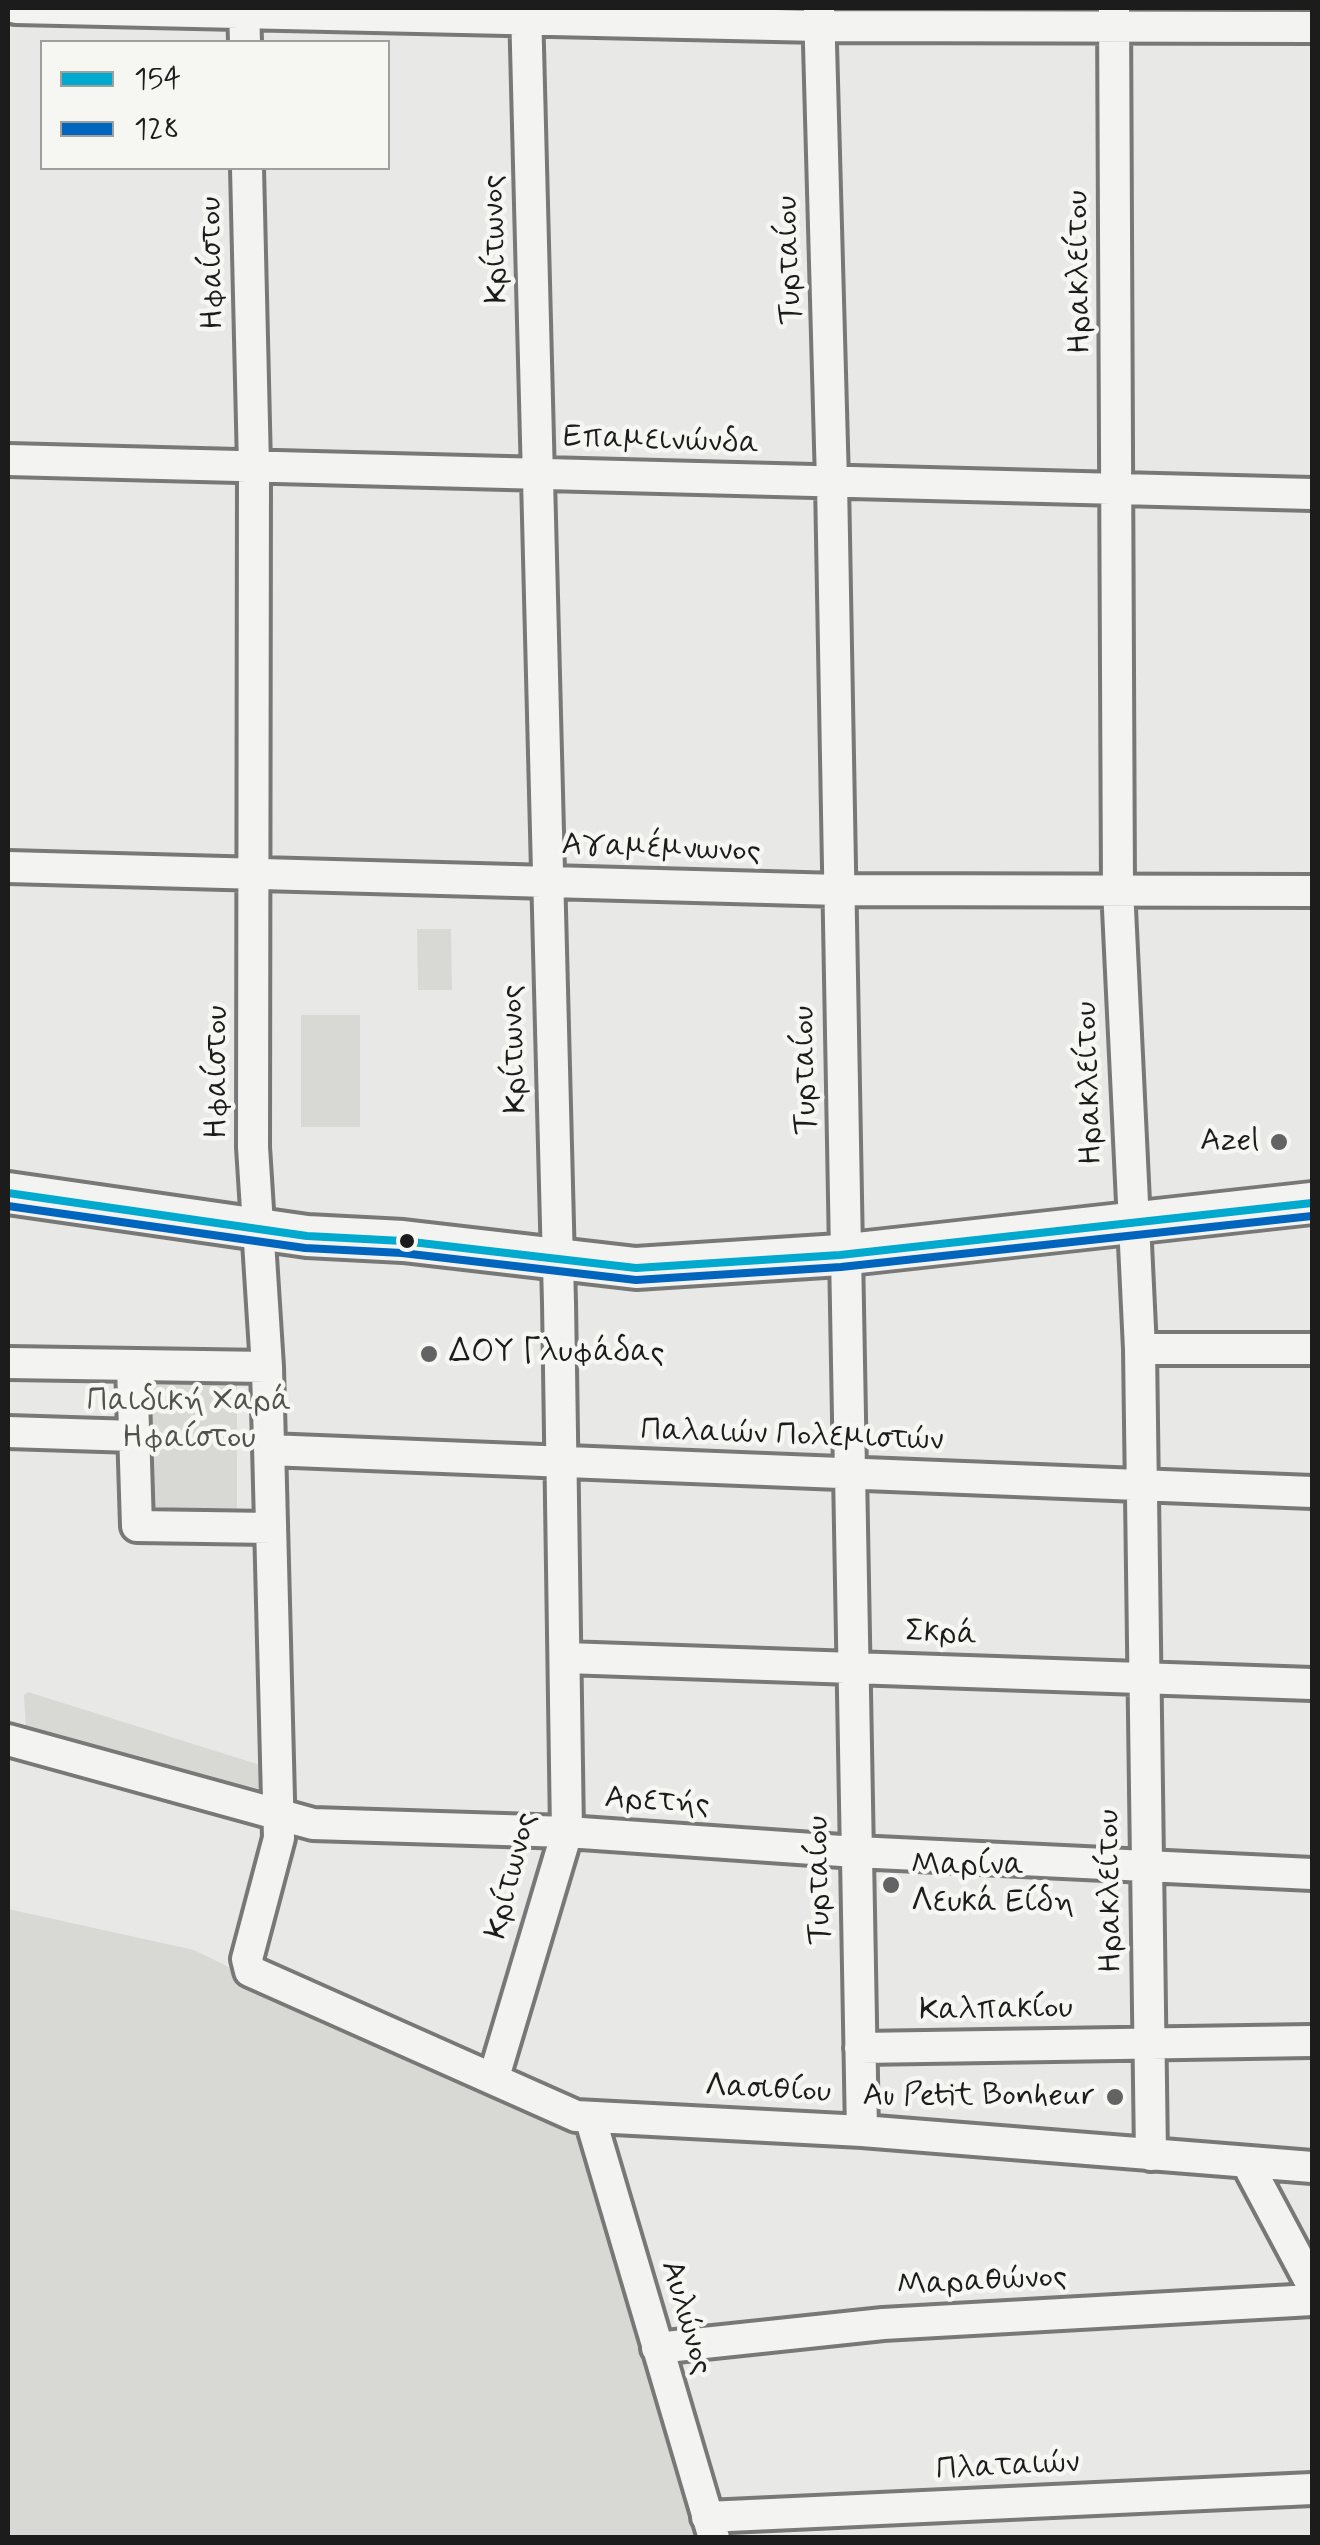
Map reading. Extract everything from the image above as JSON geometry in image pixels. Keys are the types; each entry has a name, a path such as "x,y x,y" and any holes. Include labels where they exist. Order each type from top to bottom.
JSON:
{"main road":[{"path":"8,1193 256,1230 636,1268 846,1253 1312,1202"}],"street":[{"path":"16,8 244,21 526,12 1114,18 1312,27"},
{"name":"Κρίτωνος","path":"494,2077 566,1832 558,1261 526,12"},
{"name":"Τυρταίου","path":"819,17 832,482 862,2131"},
{"name":"Ηρακλείτου","path":"1114,18 1118,888 1140,1349 1151,2155"},
{"name":"Ηφαίστου","path":"247,170 254,466 256,1230 267,1368 277,1815 277,1855 247,1959 250,1971"},
{"name":"Επαμεινώνδα","path":"8,460 1312,494"},
{"name":"Αγαμέμνωνος","path":"8,868 839,890 1312,891"},
{"path":"1140,1349 1312,1349"},
{"path":"8,1363 267,1368"},
{"path":"132,1365 137,1526 270,1528"},
{"path":"8,1432 134,1436"},
{"name":"Παλαιών Πολεμιστών","path":"269,1450 1312,1492"},
{"name":"Σκρά","path":"566,1658 1312,1684"},
{"name":"Αρετής","path":"8,1740 313,1824 566,1832 856,1852 1312,1874"},
{"name":"Λασιθίου","path":"250,1971 494,2077 546,2106 590,2117 862,2131 1312,2167"},
{"name":"Καλπακίου","path":"860,2048 1312,2041"},
{"name":"Αυλώνος","path":"590,2117 710,2527"},
{"path":"1247,2163 1312,2285"},
{"name":"Μαραθώνος","path":"658,2348 883,2324 1312,2300"},
{"name":"Πλαταιών","path":"710,2527 1312,2489"}],"green space":[{"path":"417,929 451,929 452,990 418,990"},
{"path":"301,1015 360,1015 360,1127 301,1127"},
{"name":"Παιδική Χαρά Ηφαίστου","path":"139,1374 237,1374 237,1520 146,1520"},
{"path":"28,1692 260,1765 261,1787 252,1792 26,1730 24,1695"},
{"path":"8,1909 194,1950 547,2123 581,2130 701,2537 8,2538"}],"transit line":[{"name":"154","path":"8,1193 307,1236 403,1241 636,1268 840,1255 1312,1203"},
{"name":"128","path":"8,1206 305,1248 402,1253 636,1280 841,1267 1312,1216"}],"place":[{"name":"Azel","path":"1279,1142"},
{"name":"ΔΟΥ Γλυφάδας","path":"429,1354"},
{"name":"Μαρίνα Λευκά Είδη","path":"891,1885"},
{"name":"Au Petit Bonheur","path":"1115,2097"}]}
